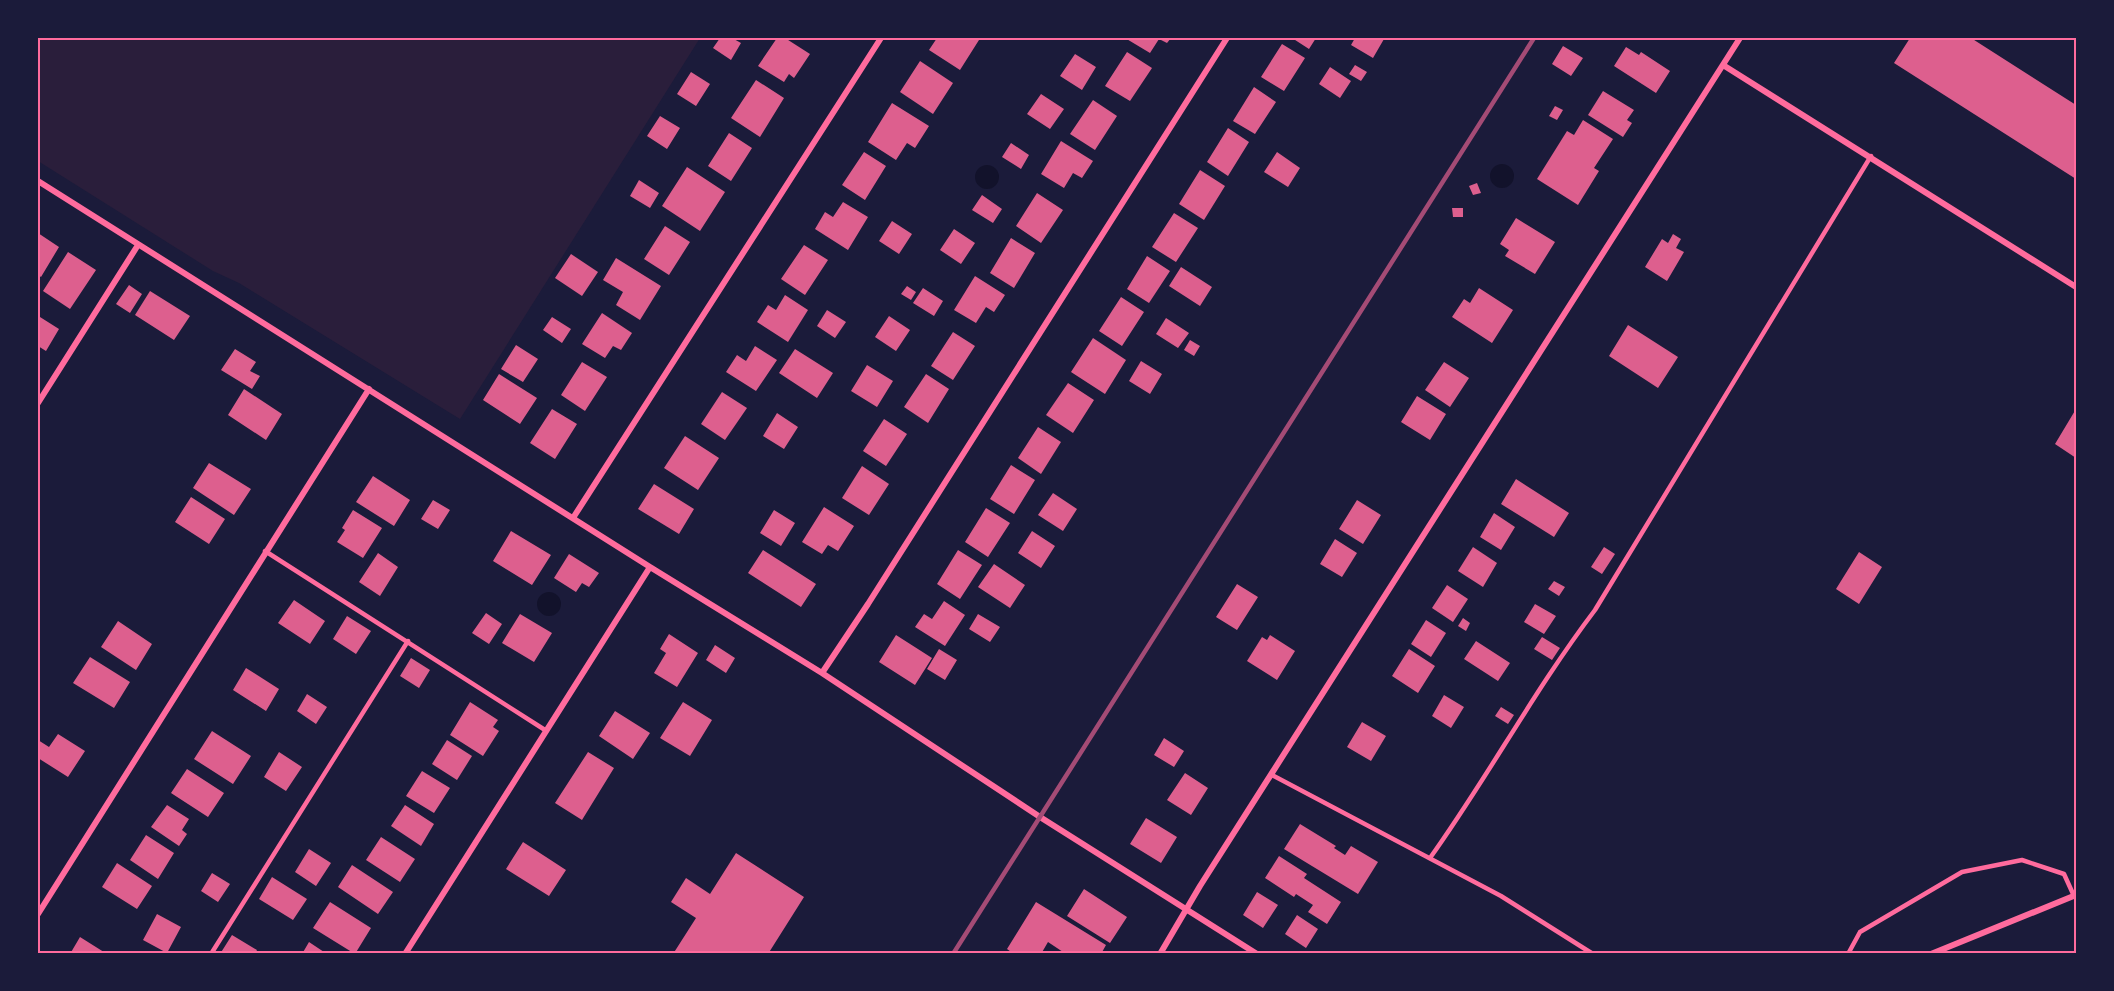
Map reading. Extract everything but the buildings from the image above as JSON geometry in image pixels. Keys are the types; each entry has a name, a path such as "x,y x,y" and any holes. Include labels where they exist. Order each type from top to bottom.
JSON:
{"street":[{"path":"573,518 881,38"},
{"path":"822,673 1227,38"},
{"path":"1160,954 1186,909 1740,38"},
{"path":"1723,65 2076,286"},
{"path":"38,181 822,673 1040,817 1257,954"},
{"path":"38,403 138,245"},
{"path":"38,914 369,389"},
{"path":"405,954 650,567"},
{"path":"1931,954 2075,895"}],"lane":[{"path":"1430,858 1467,807 1567,647 1595,610 1871,156"},
{"path":"266,551 545,730"},
{"path":"211,954 408,641"},
{"path":"1272,775 1501,896 1593,954"},
{"path":"1848,954 1860,932 1962,872 2022,860 2064,874 2075,895"}],"shaded area":[{"path":"38,38 700,38 460,419 239,283 213,271 38,161"},
{"path":"1502,164 1511,167 1514,176 1511,185 1502,188 1493,185 1490,176 1493,167"},
{"path":"987,165 992,166 998,172 998,182 992,188 987,189 982,188 976,182 975,177 976,172 982,166"},
{"path":"549,592 558,595 561,604 558,613 549,616 540,613 537,604 540,595"}],"railway":[{"path":"953,954 1534,38"}]}
